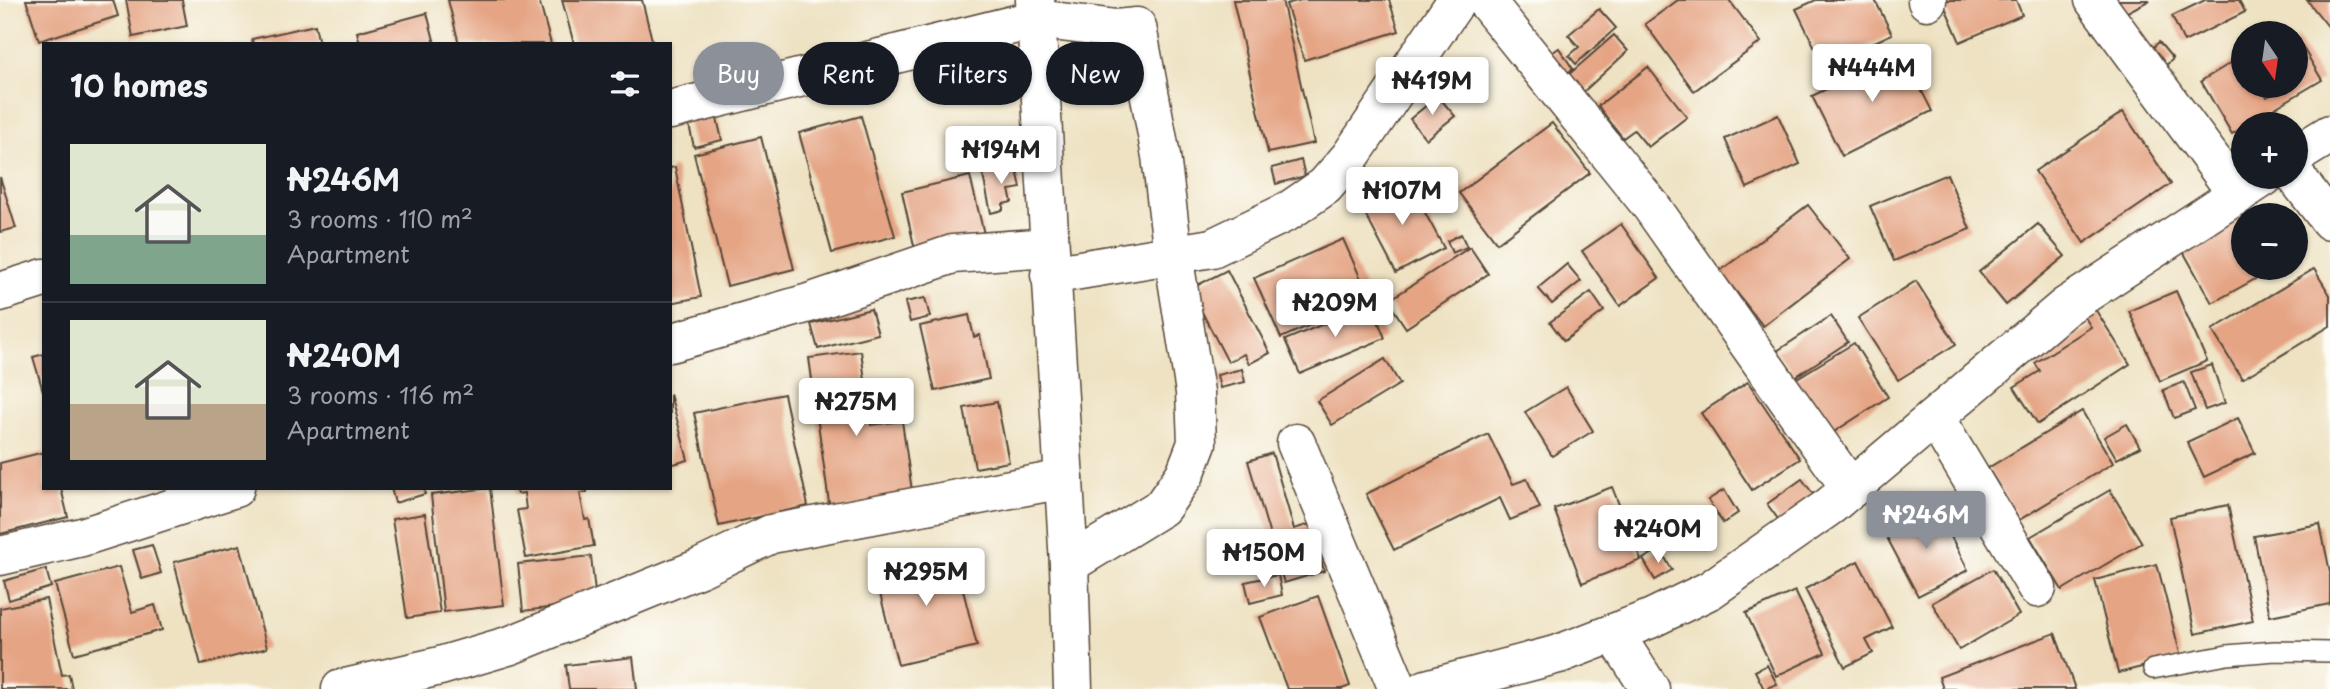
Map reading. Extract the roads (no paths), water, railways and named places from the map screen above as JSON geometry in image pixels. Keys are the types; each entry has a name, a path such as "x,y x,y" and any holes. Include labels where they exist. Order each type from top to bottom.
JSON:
{"street":[{"path":"672,342 809,303 953,254 1050,261 1174,254 1212,248 1287,212 1325,186 1350,157 1457,0"},
{"path":"1485,0 1651,206 1851,489"},
{"path":"2094,0 2231,162"},
{"path":"672,109 1036,9 1116,29 1136,14 1161,156 1195,392 1197,443 1185,474 1162,507 1069,564"},
{"path":"1036,9 1069,564 1073,689"},
{"path":"2308,148 2330,134"},
{"path":"1426,689 1559,654 1650,619 1710,590 1830,506 2065,307 2246,189"},
{"path":"2305,189 2330,221"},
{"path":"0,292 42,279"},
{"path":"1935,418 2037,588"},
{"path":"1296,443 1398,689"},
{"path":"341,689 440,666 511,645 700,568 771,534 1064,479"},
{"path":"0,556 82,537 229,490"},
{"path":"1614,633 1650,689"}],"lane":[{"path":"2153,669 2227,655 2275,651 2330,652"}]}
